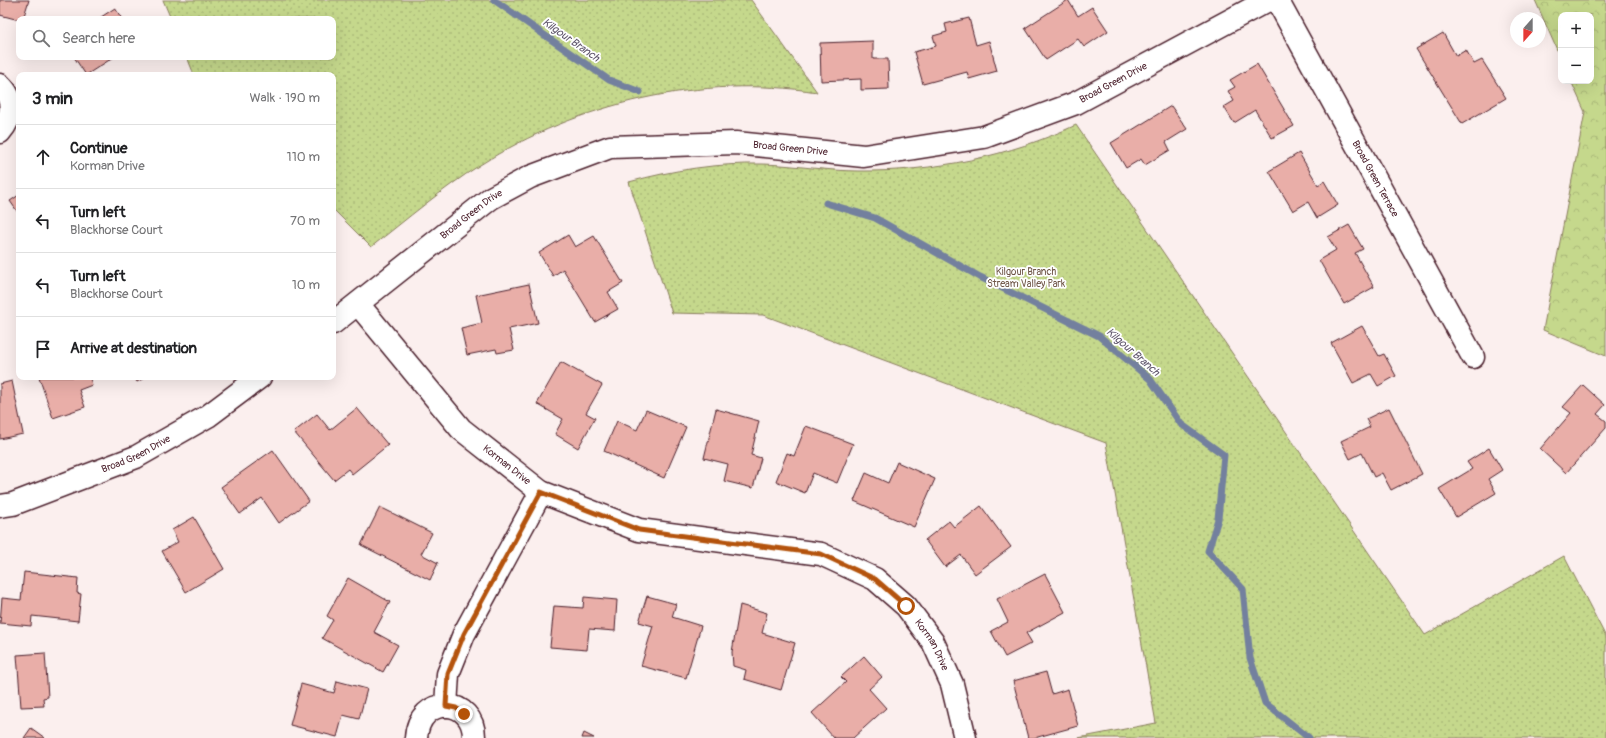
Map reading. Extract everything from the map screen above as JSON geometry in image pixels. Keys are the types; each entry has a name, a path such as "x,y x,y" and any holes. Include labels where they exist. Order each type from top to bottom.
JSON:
{"street":[{"name":"Broad Green Drive","path":"336,320 491,198 530,177 610,147 736,143 864,156 984,136 1076,103 1268,0"},
{"name":"Broad Green Terrace","path":"1277,0 1473,357"},
{"path":"0,85 8,93 11,103 11,114 7,123 0,132"},
{"name":"Korman Drive","path":"358,304 461,429 541,492 639,530 821,554 875,579 906,606 933,642 952,684 965,738"},
{"name":"Broad Green Drive","path":"0,506 13,504 136,457 208,416 256,380"},
{"path":"446,706 448,674 464,634 541,492"},
{"path":"416,738 420,719 432,710 446,706 456,708 471,721 474,731 474,738"}],"green space":[{"path":"163,0 751,0 817,92 774,87 730,87 686,91 642,98 599,110 558,125 518,143 480,165 438,194 371,247 336,212 336,72 193,72 188,60 336,60 336,16 170,16"},
{"path":"1535,0 1606,0 1606,356 1543,330 1585,112 1572,84 1594,84 1594,12 1558,12 1558,52 1546,25 1546,12 1540,12"},
{"name":"Kilgour Branch Stream Valley Park","path":"1076,125 1425,635 1564,556 1606,637 1606,738 1078,738 1156,723 1106,443 763,315 672,313 629,182 695,168 746,164 859,171 915,169 970,160 998,153 1051,136"}],"building":[{"path":"0,0 29,0 24,16 16,16 16,19 0,15"},
{"path":"1068,0 1078,16 1092,7 1108,31 1084,47 1078,39 1046,60 1025,28"},
{"path":"115,8 120,16 103,16"},
{"path":"969,18 976,45 989,41 997,71 969,79 967,72 923,84 914,52 936,46 933,36 947,32 945,24"},
{"path":"1443,33 1456,56 1466,50 1474,64 1482,60 1506,98 1462,124 1416,49"},
{"path":"873,41 873,59 888,59 889,89 861,90 861,79 821,81 820,43"},
{"path":"76,60 109,60 91,72 84,72"},
{"path":"1257,64 1294,126 1272,138 1255,110 1234,123 1224,107 1234,101 1228,91 1235,87 1230,80"},
{"path":"1171,106 1187,129 1166,142 1170,150 1145,165 1141,159 1126,168 1111,143"},
{"path":"1299,153 1318,185 1324,181 1338,205 1317,218 1308,202 1293,211 1269,171"},
{"path":"16,197 16,210 10,201"},
{"path":"1349,225 1363,249 1355,253 1374,287 1344,304 1319,260 1336,250 1328,237"},
{"path":"568,235 575,247 594,236 623,283 608,292 618,309 595,322 563,269 553,276 539,253"},
{"path":"529,284 538,323 509,329 514,350 497,353 496,349 467,355 461,328 482,323 476,295"},
{"path":"1362,326 1379,356 1384,354 1396,376 1378,386 1371,374 1353,383 1331,343"},
{"path":"561,362 602,385 586,413 595,418 578,448 555,434 563,419 537,404"},
{"path":"40,380 91,380 92,385 79,390 85,407 53,418"},
{"path":"12,381 23,434 0,439 0,384"},
{"path":"1583,385 1605,405 1597,414 1606,421 1606,428 1566,473 1540,449 1571,413 1563,407"},
{"path":"357,408 388,445 352,474 348,469 334,480 294,432 317,414 330,430"},
{"path":"1389,408 1422,474 1391,490 1382,473 1374,477 1362,453 1350,459 1341,441 1370,427 1366,419"},
{"path":"716,409 759,421 751,455 761,458 753,488 724,481 728,464 704,458"},
{"path":"646,410 686,427 664,478 604,451 617,421 637,430"},
{"path":"806,426 853,444 837,483 813,473 805,493 776,481 787,453 794,456"},
{"path":"1489,448 1502,470 1488,479 1496,493 1456,517 1439,489 1472,469 1467,462"},
{"path":"273,450 309,501 279,523 262,498 240,514 221,487"},
{"path":"897,462 935,479 914,527 854,501 866,473 888,483"},
{"path":"981,506 1011,547 975,574 961,555 945,567 925,540 949,521 954,527"},
{"path":"380,507 432,533 421,554 438,563 430,580 361,545"},
{"path":"194,517 224,569 186,592 162,551 178,542 172,530"},
{"path":"24,572 78,578 77,593 81,594 78,621 32,616 31,626 0,623 2,598 21,600"},
{"path":"1045,574 1065,612 1026,633 1032,643 1005,657 991,631 1008,622 997,599"},
{"path":"348,578 390,602 374,632 398,645 383,672 322,638 333,620 327,616"},
{"path":"647,596 676,604 672,617 701,626 686,678 641,666 653,626 639,622"},
{"path":"584,597 617,600 615,631 589,629 587,650 550,647 554,606 583,608"},
{"path":"740,605 767,613 762,633 795,643 781,690 744,679 746,670 733,666 732,652"},
{"path":"45,653 48,697 43,698 44,706 21,707 17,655"},
{"path":"864,656 882,677 869,689 886,708 853,738 834,738 812,713 846,682 841,677"},
{"path":"1046,672 1052,694 1068,689 1078,726 1034,738 1028,738 1013,681"},
{"path":"337,681 367,689 359,719 343,715 337,737 290,725 301,684 334,693"},
{"path":"31,728 45,738 24,738"},
{"path":"584,733 594,738 582,738"}],"waterway":[{"name":"Kilgour Branch","path":"494,0 609,80 640,92"},
{"name":"Kilgour Branch","path":"826,203 875,218 980,277 1099,336 1150,379 1181,424 1224,455 1218,519 1208,551 1243,589 1250,658 1265,703 1309,738"}],"route":[{"path":"464,714 456,708 446,706 448,674 464,634 541,492 639,530 821,554 875,579 906,606"}]}
